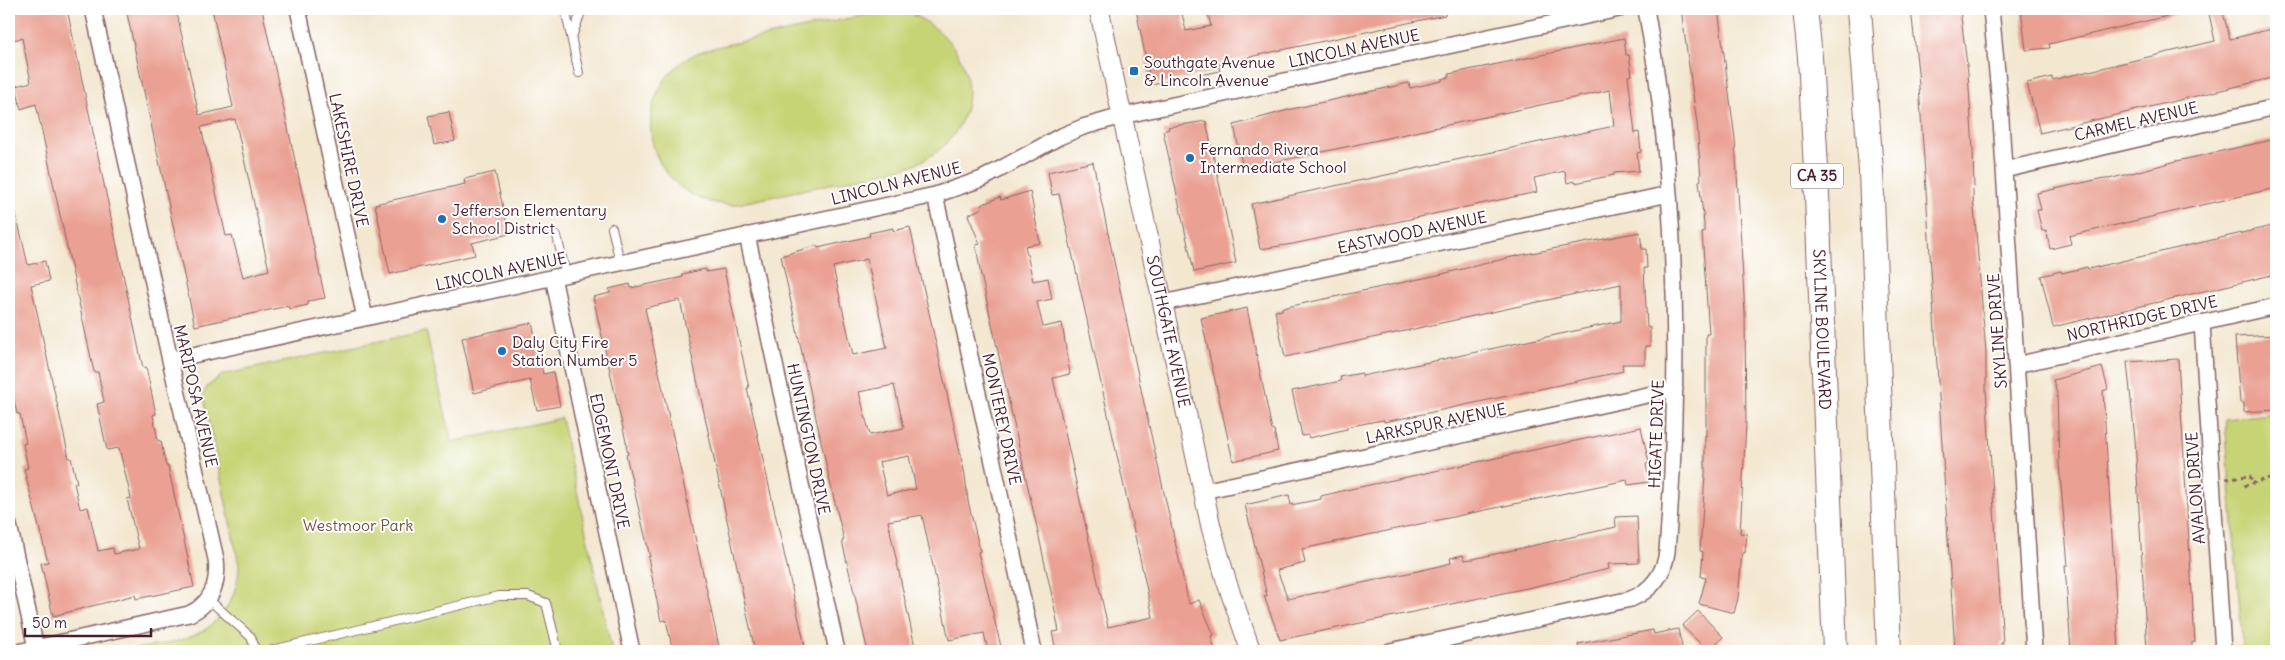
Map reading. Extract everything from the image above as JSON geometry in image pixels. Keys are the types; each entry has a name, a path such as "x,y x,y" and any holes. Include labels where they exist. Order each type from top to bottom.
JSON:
{"main road":[{"name":"SKYLINE BOULEVARD","path":"1805,9 1810,57 1817,180 1835,651"},
{"path":"1859,9 1871,172 1889,651"}],"street":[{"name":"MARIPOSA AVENUE","path":"93,9 216,559 216,582 208,599"},
{"name":"LAKESHIRE DRIVE","path":"298,9 365,318"},
{"name":"SOUTHGATE AVENUE","path":"1099,9 1203,491 1226,580 1251,651"},
{"name":"LINCOLN AVENUE","path":"170,360 747,234 935,195 982,179 1059,137 1084,126 1122,116 1619,9"},
{"name":"HIGATE DRIVE","path":"1390,651 1632,599 1651,587 1660,574 1667,552 1676,389 1669,194 1658,74 1646,9"},
{"name":"SKYLINE DRIVE","path":"1991,9 2004,170 2034,651"},
{"name":"CARMEL AVENUE","path":"2004,170 2276,107"},
{"name":"EASTWOOD AVENUE","path":"1163,304 1669,194"},
{"name":"MONTEREY DRIVE","path":"935,195 1034,651"},
{"name":"HUNTINGTON DRIVE","path":"747,234 837,651"},
{"name":"EDGEMONT DRIVE","path":"559,276 632,651"},
{"name":"NORTHRIDGE DRIVE","path":"2016,365 2276,306"},
{"name":"AVALON DRIVE","path":"2202,323 2223,651"},
{"name":"LARKSPUR AVENUE","path":"1203,491 1676,389"},
{"path":"9,525 29,650 177,618 195,611 208,599"}],"lane":[{"path":"565,9 579,73"},
{"path":"572,39 582,9"},
{"path":"612,228 620,262"},
{"path":"557,236 559,276"},
{"path":"268,651 499,596 528,596 546,603 558,651"},
{"path":"208,599 251,637 256,651"}],"path":[{"path":"2212,479 2250,476 2253,483"},
{"path":"2244,486 2276,476"}],"green space":[{"path":"892,9 944,9 913,15 939,31 956,51 966,74 968,97 962,120 949,141 928,158 900,169 733,205 710,202 689,193 673,180 661,164 653,146 652,108 659,90 670,74 689,57 716,47"},
{"name":"Westmoor Park","path":"426,331 452,442 561,418 612,651 124,651 180,640 197,634 215,622 228,606 233,596 239,565 203,394 207,387 222,375"},
{"path":"2276,413 2276,651 2243,651 2225,419"}],"building":[{"path":"9,9 67,9 139,350 143,368 146,367 156,414 153,415 158,441 161,441 166,466 168,466 194,587 136,599 135,595 53,616 41,563 48,562 24,469 28,468 23,444 26,443 20,414 17,414 9,380 9,206 14,205 28,265 45,261 49,281 31,285 69,458 71,458 77,483 74,483 80,509 88,507 98,551 113,548 114,554 139,549 127,499 131,498 119,448 107,450 97,404 104,402 98,372 94,372 36,104 21,109 16,86 31,82 22,38 9,41"},
{"path":"126,9 176,9 199,115 233,107 212,9 262,9 325,298 308,301 308,305 289,309 288,306 195,326","holes":["235,119 269,270 243,277 232,235 226,236 201,127"]},
{"path":"1136,9 1181,9 1186,31 1211,26 1207,9 1445,9 1445,15 1240,59 1218,65 1220,71 1151,85"},
{"path":"1681,9 1718,9 1735,139 1745,314 1746,424 1740,533 1747,534 1745,553 1742,553 1738,598 1734,613 1699,604 1706,578 1701,577 1703,552 1700,551 1705,475 1706,334 1709,334 1697,123"},
{"path":"1911,9 1960,9 1968,73 1973,150 1973,196 1986,352 1986,390 2003,643 2001,643 2001,651 1955,651 1925,174 1918,72"},
{"path":"2021,9 2175,9 2176,14 2049,44 2050,48 2026,50"},
{"path":"2208,9 2222,9 2230,39 2276,28 2276,77 2040,133 2027,83 2052,77 2052,80 2215,41"},
{"path":"1624,38 1626,55 1629,55 1632,75 1628,76 1635,133 1639,132 1641,152 1637,153 1639,171 1614,173 1614,175 1567,183 1565,171 1534,178 1537,192 1293,244 1260,249 1251,204 1614,126 1610,90 1243,169 1234,125 1292,109 1409,83 1410,88 1442,81 1442,79 1449,77 1449,74"},
{"path":"449,112 455,141 434,145 428,116"},
{"path":"1206,121 1236,263 1194,272 1163,131 1169,129 1168,127"},
{"path":"2276,139 2276,188 2069,236 2071,244 2050,249 2046,230 2042,231 2037,210 2041,210 2037,193 2104,178 2109,179 2177,161"},
{"path":"1093,162 1189,604 1199,600 1214,635 1211,636 1215,651 1056,651 1052,632 1059,631 1052,596 980,270 976,245 980,244 968,215 982,208 981,205 1000,197 1001,200 1030,191 1040,243 1025,246 1033,281 1048,278 1052,299 1037,302 1043,327 1062,323 1070,374 1053,378 1108,627 1153,617 1059,194 1052,195 1048,172"},
{"name":"Jefferson Elementary School District","path":"495,172 509,234 472,243 475,255 390,274 375,204 465,184 464,179"},
{"path":"2276,225 2276,274 2053,327 2041,276 2087,267 2088,269"},
{"path":"910,227 965,475 968,501 980,551 978,552 1002,651 988,651 984,633 949,640 922,515 888,521 915,647 895,651 870,651 867,648 781,256 817,245 818,248 870,236 869,233 893,228 893,231","holes":["867,259 887,348 853,355 833,267","894,385 904,428 870,435 859,392","909,456 916,489 887,495 879,462"]},
{"path":"1640,232 1642,249 1646,249 1647,268 1644,268 1647,327 1650,327 1650,346 1645,346 1645,364 1622,364 1623,371 1610,374 1409,417 1347,427 1347,429 1309,438 1308,435 1302,436 1292,391 1341,381 1340,377 1362,373 1362,376 1621,321 1621,284 1285,357 1275,311 1516,256"},
{"path":"706,269 706,272 724,269 749,388 747,388 806,651 755,651 680,300 645,308 720,651 673,651 666,620 661,621 648,557 650,557 626,455 628,454 627,446 593,297 610,293 609,289 630,284 631,288 683,277 682,274"},
{"path":"1247,308 1278,451 1233,461 1201,318"},
{"name":"Daly City Fire Station Number 5","path":"532,323 543,374 553,372 560,406 537,410 530,380 474,393 462,338"},
{"path":"2276,335 2276,410 2244,412 2244,403 2240,403 2235,337"},
{"path":"2178,359 2195,642 2192,642 2192,651 2147,651 2135,439 2127,362"},
{"path":"2102,367 2108,389 2103,391 2119,651 2071,651 2065,565 2068,565 2059,464 2057,394 2053,380"},
{"path":"1641,427 1649,463 1646,464 1649,482 1628,485 1627,480 1302,549 1305,563 1277,570 1288,599 1451,563 1450,558 1463,555 1465,560 1473,559 1616,527 1615,517 1637,516 1639,563 1608,564 1609,569 1532,587 1280,640 1264,596 1267,596 1245,505 1289,495 1291,505 1321,499 1321,496 1346,490"},
{"path":"1698,611 1723,637 1708,651 1682,626"},
{"path":"1678,629 1683,651 1579,651 1578,644 1653,630 1654,634"}],"place":[{"name":"Southgate Avenue & Lincoln Avenue","path":"1134,71"},
{"name":"Fernando Rivera Intermediate School","path":"1190,158"},
{"name":"Jefferson Elementary School District","path":"442,219"},
{"name":"Daly City Fire Station Number 5","path":"502,351"}]}
